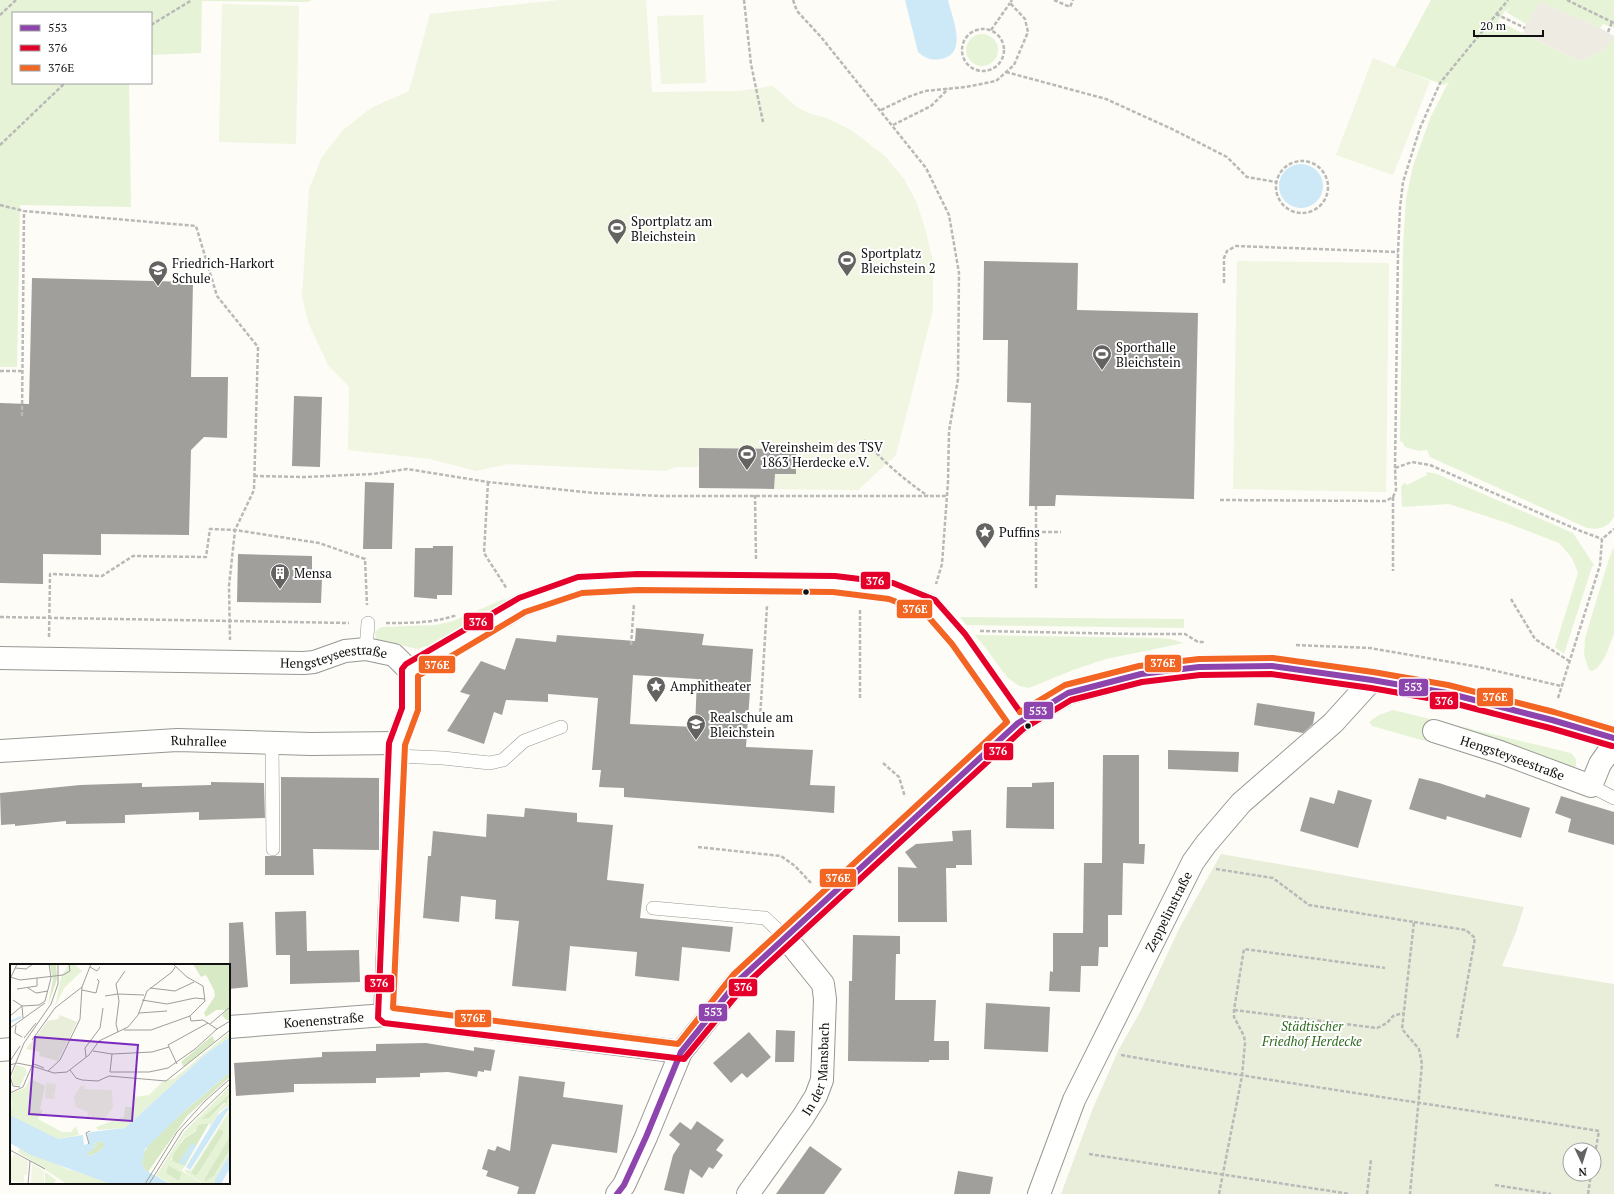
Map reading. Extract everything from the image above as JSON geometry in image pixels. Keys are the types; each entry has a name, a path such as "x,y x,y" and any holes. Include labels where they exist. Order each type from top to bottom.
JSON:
{"street":[{"path":"385,1014 397,750 410,709 410,672 522,605 580,585 636,582 834,584 892,591 930,606 958,639 1018,722"},
{"name":"Hengsteyseestraße","path":"0,658 314,662 345,651 366,649 394,655 410,672"},
{"path":"617,1194 624,1185 646,1137 681,1052 738,981 828,900 1018,722 1068,693 1142,674 1199,667 1272,666 1372,680 1447,693 1552,720 1614,738"},
{"name":"Zeppelinstraße","path":"1039,1194 1074,1100 1193,862 1206,844 1241,803 1333,723 1372,680"},
{"name":"Hengsteyseestraße","path":"1434,731 1500,752 1591,786"},
{"name":"Ruhrallee","path":"0,751 177,740 272,743 397,750"},
{"path":"1591,786 1600,764 1614,744"},
{"name":"In der Mansbach","path":"748,1194 803,1117 816,1096 822,1080 825,1000 823,984 786,938"},
{"name":"Koenenstraße","path":"230,1027 385,1014 681,1052"},
{"path":"0,1050 10,1048"}],"lane":[{"path":"366,649 368,624"},
{"path":"397,750 443,758 490,763 503,760 524,741 561,726"},
{"path":"272,743 273,849"},
{"name":"Hengsteyseestraße","path":"1591,786 1614,798"},
{"path":"653,908 765,918 786,938"}],"path":[{"path":"0,16 16,0"},
{"path":"152,23 192,0"},
{"path":"744,0 751,64 763,122"},
{"path":"793,0 797,11 821,36 926,168 949,215 959,274 960,325 958,379 949,431 942,564 930,606"},
{"path":"991,30 1012,0"},
{"path":"1054,0 1070,7 1073,0"},
{"path":"1394,570 1393,497 1396,490 1398,252 1403,182 1420,128 1440,83 1508,0"},
{"path":"1567,0 1613,22 1608,32"},
{"path":"881,110 908,97 925,91 948,89 996,81 1014,65 1028,32 1025,19 1010,3"},
{"path":"1496,14 1525,28"},
{"path":"984,28 991,30 999,35 1003,41 1005,50 1003,58 993,69 987,71 979,71 971,68 966,62 962,50 966,37 977,29 984,28"},
{"path":"1006,72 1106,99 1174,130 1227,157 1247,177 1276,182"},
{"path":"0,145 65,84"},
{"path":"892,126 931,106 948,89"},
{"path":"1298,160 1307,161 1322,169 1326,176 1328,192 1325,200 1312,211 1304,213 1295,212 1286,208 1280,202 1276,194 1276,182 1277,176 1282,168 1289,163 1298,160"},
{"path":"0,205 24,211 196,226 218,296 258,347 254,490 234,530 229,586 230,662"},
{"path":"22,416 24,211"},
{"path":"1224,283 1224,258 1226,251 1236,246 1398,252"},
{"path":"0,371 23,371"},
{"path":"864,440 886,464 907,482 929,496"},
{"path":"1395,468 1412,462 1430,465 1578,530 1602,539"},
{"path":"254,476 313,477 373,474 407,469 488,482 594,493 661,496 946,496"},
{"path":"488,482 484,553 510,593 522,605"},
{"path":"755,495 762,584 760,718"},
{"path":"1220,500 1379,502 1386,501 1393,497"},
{"path":"1036,506 1036,589"},
{"path":"49,618 50,574 102,576 133,556 206,557 210,529 234,530 319,543 365,559 366,598"},
{"path":"1552,720 1569,661 1574,650 1600,565 1602,539 1614,529"},
{"path":"1036,532 1061,532"},
{"path":"631,645 636,582"},
{"path":"860,587 860,698"},
{"path":"1511,599 1535,639 1569,661"},
{"path":"0,617 368,624 412,623 444,620 464,613"},
{"path":"883,763 899,777 904,796 920,814"},
{"path":"698,847 781,856 795,866 828,900"},
{"path":"1193,862 1213,868 1273,878 1309,905 1466,930 1475,938 1458,1039"},
{"path":"1410,1194 1422,1064 1419,1049 1402,1029 1414,922"},
{"path":"1219,1194 1242,1076 1245,1043 1244,1036 1234,1017 1234,1010 1244,949 1385,968"},
{"path":"1234,1010 1377,1028 1387,1023 1393,1016 1403,1013"},
{"path":"1099,1051 1242,1076 1419,1102 1599,1131 1597,1142"},
{"path":"1089,1154 1350,1194"},
{"path":"1367,1194 1371,1160"},
{"path":"1588,1194 1590,1182"},
{"path":"1494,1185 1551,1194"}],"green space":[{"path":"0,0 312,0 307,2 202,1 201,53 152,55 152,12 12,12 12,84 129,84 131,207 20,205 17,367 0,367"},
{"name":"Sportplatz am Bleichstein","path":"559,0 646,0 652,92 739,91 773,86 797,107 806,112 829,119 851,130 885,156 904,179 916,201 925,228 933,261 933,310 896,455 858,490 774,489 775,474 796,474 796,449 699,448 698,467 676,467 666,471 508,464 476,471 430,459 348,450 349,387 328,365 308,322 302,296 309,189 322,157 342,131 371,108 409,91 430,14"},
{"path":"1431,0 1614,0 1614,28 1603,24 1600,28 1540,2 1526,24 1506,12 1512,6 1505,11 1498,21 1579,61 1605,49 1614,35 1614,517 1609,524 1603,527 1596,529 1587,528 1430,457 1427,450 1419,451 1405,447 1400,441 1403,247 1406,199 1413,166 1431,116 1449,81 1444,85 1395,67"},
{"path":"222,4 299,6 296,144 219,142"},
{"path":"703,15 706,83 661,84 657,16"},
{"path":"982,34 991,37 995,41 998,50 995,59 991,63 982,66 973,63 969,59 966,50 969,41 973,37"},
{"path":"1373,58 1430,81 1393,175 1336,155"},
{"path":"1237,261 1389,263 1386,492 1233,489"},
{"path":"1426,472 1437,474 1573,533 1594,565 1592,567 1564,654 1555,647 1578,573 1572,558 1559,543 1507,523 1449,504 1402,507 1401,487 1403,484 1405,483 1407,485 1427,475"},
{"path":"1614,547 1614,634 1605,657 1593,671 1589,670 1584,655 1585,638"},
{"path":"504,599 508,602 437,643 417,649 376,639 375,632 381,627 436,625 453,621"},
{"path":"960,617 1184,619 1184,628 966,625"},
{"path":"975,635 1161,638 1184,643 1106,659 1073,670 1029,688 1019,686 1008,678"},
{"path":"1393,710 1571,753 1576,759 1576,766 1571,769 1433,724 1425,741 1372,726 1369,722 1379,715"},
{"name":"Städtischer Friedhof Herdecke","path":"1221,854 1524,907 1516,932 1502,966 1614,984 1614,1194 1061,1194 1093,1108 1119,1049 1140,1012 1180,927"}],"shaded area":[{"path":"1540,2 1600,28 1614,36 1605,49 1579,61 1523,33 1526,24"}],"water":[{"path":"905,0 948,0 955,25 957,43 950,56 937,60 926,57 918,52"},
{"path":"1301,164 1313,168 1319,174 1323,186 1319,198 1313,204 1301,208 1289,204 1283,198 1279,186 1283,174 1289,168"}],"building":[{"name":"Sporthalle Bleichstein","path":"984,261 1078,263 1077,310 1198,313 1194,499 1056,495 1055,506 1029,506 1031,403 1007,402 1008,340 983,340"},
{"path":"32,278 193,282 191,377 228,377 227,438 204,437 191,450 189,535 101,534 101,555 43,554 43,584 0,583 0,403 29,404"},
{"path":"294,396 322,397 320,467 292,466"},
{"name":"Vereinsheim des TSV 1863 Herdecke e.V.","path":"699,448 796,449 796,474 775,474 774,489 699,488"},
{"path":"365,482 394,483 392,549 363,549"},
{"path":"433,546 453,546 452,595 437,595 437,599 414,597 415,548 433,548"},
{"name":"Mensa","path":"238,554 312,556 312,578 322,578 321,603 237,602"},
{"path":"636,628 704,634 702,645 753,649 746,747 813,750 810,785 835,786 834,813 624,797 624,788 599,787 601,770 592,770 598,698 548,694 548,702 506,700 502,715 494,712 484,744 447,731 470,695 460,692 481,661 505,670 516,638 556,642 557,635 635,641","holes":["633,675 697,679 695,727 630,724"]},
{"path":"1257,703 1315,712 1313,724 1303,733 1254,725"},
{"path":"1168,750 1239,752 1238,772 1168,769"},
{"path":"1103,755 1139,755 1139,844 1145,844 1144,864 1123,863 1122,915 1108,915 1108,947 1099,947 1098,966 1081,966 1080,992 1049,991 1050,971 1053,972 1053,933 1083,933 1084,863 1102,863"},
{"path":"281,777 379,778 379,850 313,849 314,875 265,875 265,856 281,856"},
{"path":"1419,778 1485,798 1486,794 1530,808 1521,838 1447,816 1446,820 1409,809"},
{"path":"211,782 264,783 265,818 199,820 199,812 125,815 125,823 66,824 66,821 15,826 15,824 1,825 0,793 80,785 142,783 142,787 211,785"},
{"path":"1054,782 1054,829 1006,828 1007,787 1032,787 1032,783"},
{"path":"1338,790 1372,800 1358,848 1300,831 1310,797 1334,804"},
{"path":"1561,796 1614,812 1614,845 1568,832 1571,819 1555,813"},
{"path":"525,808 577,813 577,822 613,825 607,880 644,884 640,918 733,927 730,952 682,947 679,981 635,976 637,952 570,946 566,991 512,986 519,921 495,919 496,900 461,896 459,922 423,918 428,856 431,856 433,831 486,837 487,814 524,817"},
{"path":"971,830 972,865 956,865 956,868 946,868 947,922 898,922 898,867 917,868 905,852 916,844 953,841 952,831"},
{"path":"306,911 307,951 359,950 360,982 290,984 290,955 276,955 275,912"},
{"path":"243,922 248,987 230,989 229,923"},
{"path":"853,935 900,936 900,954 896,954 895,1000 936,1000 934,1041 949,1041 949,1060 929,1060 929,1062 848,1061 849,981 852,981"},
{"path":"986,1003 1050,1007 1048,1052 984,1049"},
{"path":"776,1030 795,1031 794,1062 775,1062"},
{"path":"749,1032 771,1057 747,1078 742,1073 731,1083 713,1063"},
{"path":"426,1043 474,1051 474,1047 495,1050 491,1071 478,1071 477,1077 448,1072 420,1073 420,1077 376,1078 376,1083 294,1084 294,1092 236,1096 234,1063 322,1057 322,1052 376,1051 376,1044"},
{"path":"519,1076 565,1082 563,1097 623,1105 617,1153 552,1144 535,1194 517,1194 519,1187 486,1176 488,1171 482,1169 488,1149 495,1151 497,1146 510,1151"},
{"path":"697,1121 724,1140 716,1150 723,1155 713,1169 709,1167 702,1178 690,1169 684,1194 664,1190 673,1155 680,1144 669,1135 680,1122 691,1130"},
{"path":"810,1146 842,1169 824,1194 776,1194"},
{"path":"958,1171 993,1177 990,1194 954,1194"}],"transit line":[{"name":"376","path":"1020,712 965,634 935,600 893,583 835,576 638,574 578,577 519,598 406,664 402,669 402,708 389,743 378,1018 384,1023 684,1059 744,986 1023,729 1071,700 1142,682 1200,675 1271,674 1371,688 1445,701 1550,728 1612,746"},
{"name":"376E","path":"638,590 833,592 889,599 925,613 952,644 1007,722 733,975 678,1044 393,1008 405,745 418,710 418,676 525,612 582,593 638,590"},
{"name":"376E","path":"1020,712 1065,685 1139,666 1199,659 1273,658 1373,672 1448,685 1554,712 1614,730"},
{"name":"553","path":"617,1194 624,1185 646,1137 681,1052 738,981 1018,723 1068,693 1141,674 1199,667 1272,666 1372,680 1447,693 1552,720 1614,738"}],"place":[{"name":"Sportplatz am Bleichstein","path":"617,245"},
{"name":"Sportplatz Bleichstein 2","path":"847,277"},
{"name":"Friedrich-Harkort Schule","path":"158,287"},
{"name":"Sporthalle Bleichstein","path":"1102,371"},
{"name":"Vereinsheim des TSV 1863 Herdecke e.V.","path":"747,471"},
{"name":"Puffins","path":"985,549"},
{"name":"Mensa","path":"280,590"},
{"name":"Amphitheater","path":"656,703"},
{"name":"Realschule am Bleichstein","path":"696,741"}]}
